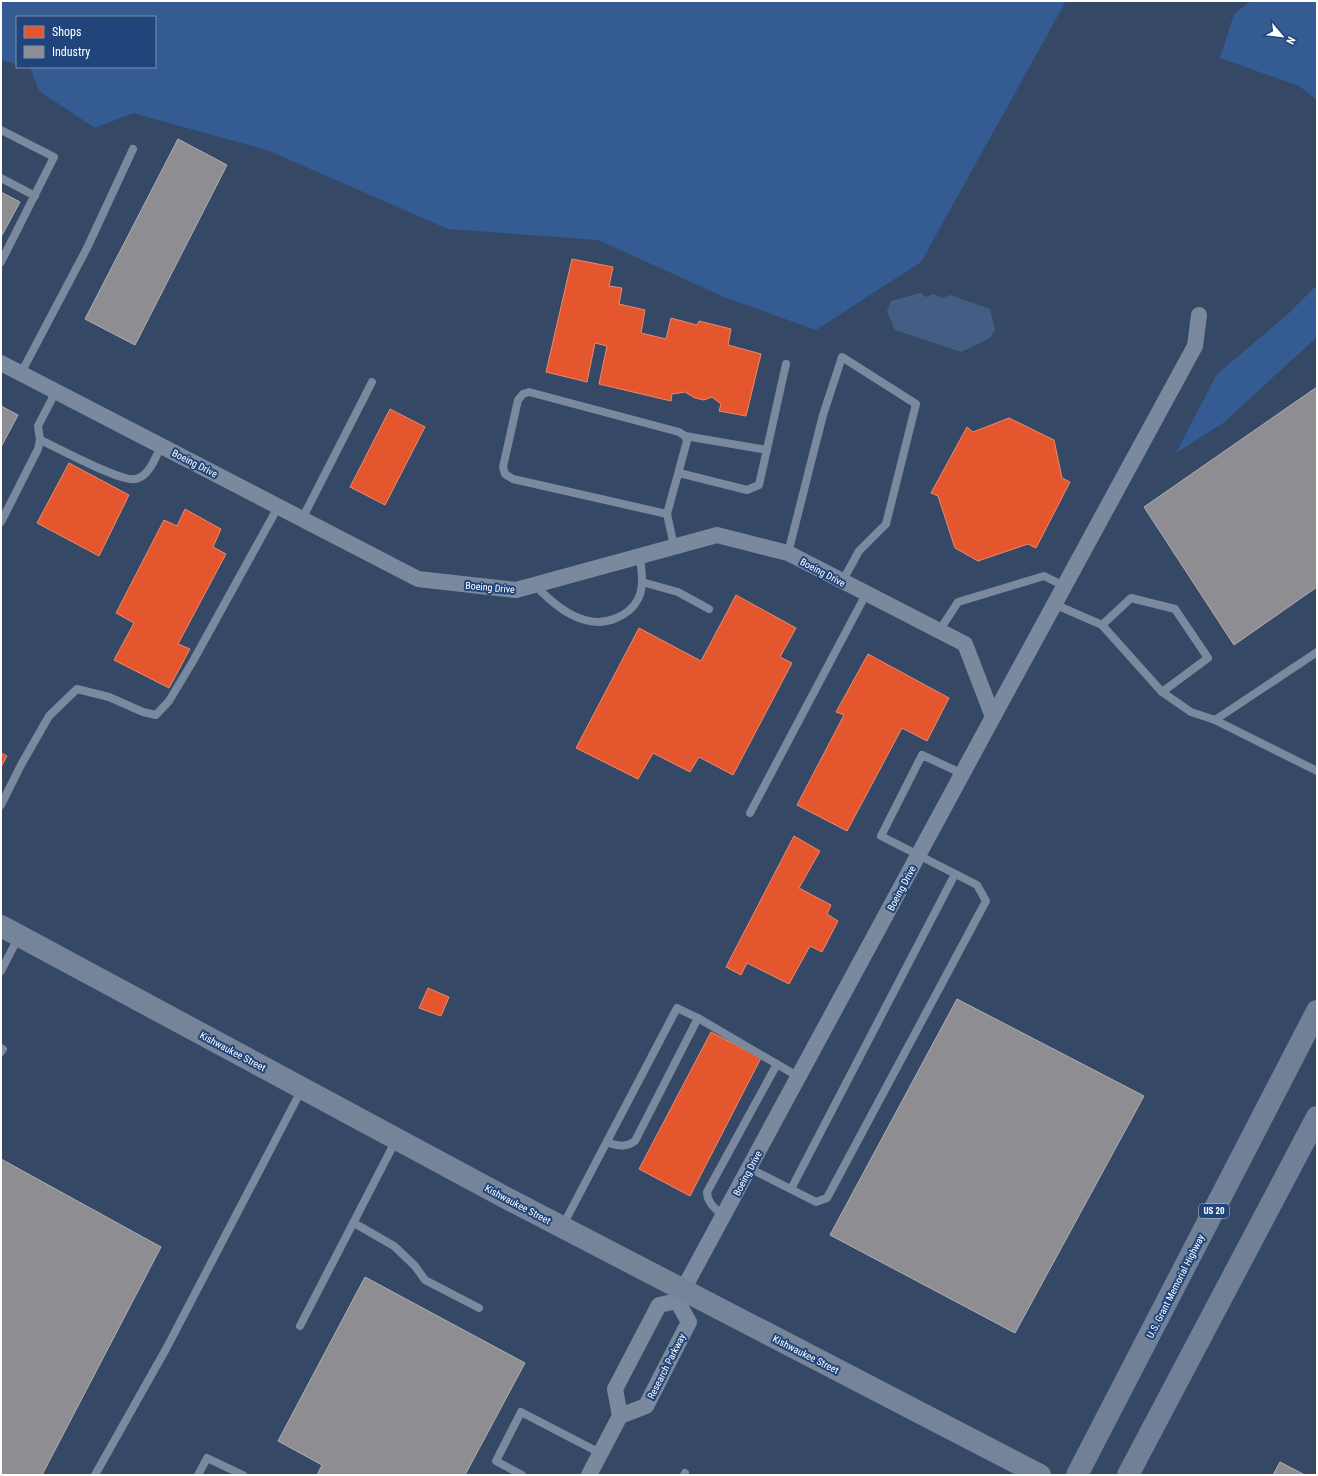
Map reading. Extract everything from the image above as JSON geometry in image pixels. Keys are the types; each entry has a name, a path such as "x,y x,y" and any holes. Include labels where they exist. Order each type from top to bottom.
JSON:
{"highway":[{"name":"U.S. Grant Memorial Highway","path":"1077,1475 1317,1011"},
{"path":"1128,1475 1317,1117"}],"street":[{"path":"993,718 1195,346 1199,315"},
{"name":"Boeing Drive","path":"1,363 418,579 516,590 717,535 788,553 965,644 993,718 680,1296"},
{"name":"Kishwaukee Street","path":"10,931 562,1227 680,1296 1040,1475"},
{"path":"589,1475 620,1416 615,1389 659,1305 680,1296"},
{"name":"Research Parkway","path":"620,1416 646,1406 689,1322 680,1296"}],"lane":[{"path":"1,130 54,157 1,262"},
{"path":"21,374 87,248 133,149"},
{"path":"1,178 35,196"},
{"path":"788,553 823,415 842,357 916,404 886,524 859,551 842,582"},
{"path":"679,473 747,490 759,486 786,364"},
{"path":"302,519 372,382"},
{"path":"1,522 38,449 40,440 38,426 56,392"},
{"path":"667,514 512,479 505,474 503,467 518,400 523,394 530,392 679,432 685,436 767,450"},
{"path":"674,546 667,514 687,441 685,436"},
{"path":"40,440 120,478 136,480 144,475 151,466 161,446"},
{"path":"1,805 20,765 49,716 77,689 109,697 143,712 156,715 169,701 193,661 278,507"},
{"path":"535,585 552,603 584,620 603,623 622,616 638,599 642,582 640,556"},
{"path":"939,631 958,602 1044,576 1064,586"},
{"path":"642,582 678,592 709,609"},
{"path":"750,813 866,594"},
{"path":"1102,625 1131,598 1175,609 1208,658 1162,692"},
{"path":"1054,604 1102,625 1162,692 1191,712 1215,720 1317,771"},
{"path":"1215,720 1317,652"},
{"path":"749,1168 816,1202 826,1198 986,901 977,885 919,854 881,836 922,755 963,774"},
{"path":"791,1189 955,874"},
{"path":"1,971 10,931"},
{"path":"562,1227 607,1142 674,1006 698,1018 799,1077"},
{"path":"607,1142 620,1146 628,1146 635,1141 698,1018"},
{"path":"1,1048 3,1049 1,1052"},
{"path":"723,1216 710,1204 707,1197 707,1192 776,1064"},
{"path":"95,1475 166,1350 302,1088"},
{"path":"300,1326 397,1139"},
{"path":"354,1223 394,1246 414,1266 425,1280 479,1308"},
{"path":"522,1475 496,1461 522,1412 600,1453"},
{"path":"198,1475 207,1458 243,1475"}],"shaded area":[{"path":"1,1 1066,1 921,262 816,330 724,297 598,240 448,229 267,150 133,113 95,128 39,91 30,68 156,68 156,16 16,16 16,64 1,60"},
{"path":"1251,1 1317,1 1317,100 1299,86 1220,58 1234,14"},
{"path":"1317,285 1317,337 1223,423 1176,453 1217,374 1287,315"},
{"path":"920,293 926,297 933,294 943,298 950,295 990,309 995,330 990,338 961,352 895,330 887,311 891,301"}],"building: Shops":[{"path":"572,259 613,267 609,286 622,288 619,304 645,310 641,333 666,339 671,318 697,325 699,321 731,329 728,345 761,354 746,416 719,411 721,404 712,397 704,400 695,398 685,392 672,394 671,401 599,384 607,346 595,343 587,382 546,372"},
{"path":"390,409 425,427 385,505 350,487"},
{"path":"1009,418 1054,440 1062,478 1070,482 1036,548 1028,544 978,561 955,548 938,496 931,493 967,427 973,432"},
{"path":"69,463 129,495 99,556 37,523"},
{"path":"185,509 221,529 213,547 226,554 178,644 190,649 169,688 114,660 134,623 116,613 164,520 177,526"},
{"path":"736,595 796,628 780,657 792,663 733,775 699,757 690,772 653,753 638,779 576,748 639,628 701,661"},
{"path":"868,654 949,698 927,741 902,728 847,831 797,805 844,715 836,712"},
{"path":"1,753 7,756 1,767"},
{"path":"794,836 820,851 799,888 831,905 827,914 838,921 822,952 810,946 789,984 747,963 741,975 726,967"},
{"path":"428,988 449,997 441,1016 419,1008"},
{"path":"711,1032 761,1058 690,1196 639,1169"}],"building: Industry":[{"path":"178,139 227,165 135,345 85,319"},
{"path":"1,192 20,202 1,237"},
{"path":"1317,387 1317,587 1234,645 1144,507"},
{"path":"1,406 18,415 1,447"},
{"path":"957,999 1144,1096 1015,1333 830,1235"},
{"path":"1,1159 161,1247 42,1475 1,1475"},
{"path":"365,1277 525,1363 465,1475 317,1475 322,1465 278,1441"},
{"path":"1280,1462 1305,1475 1273,1475"}]}
